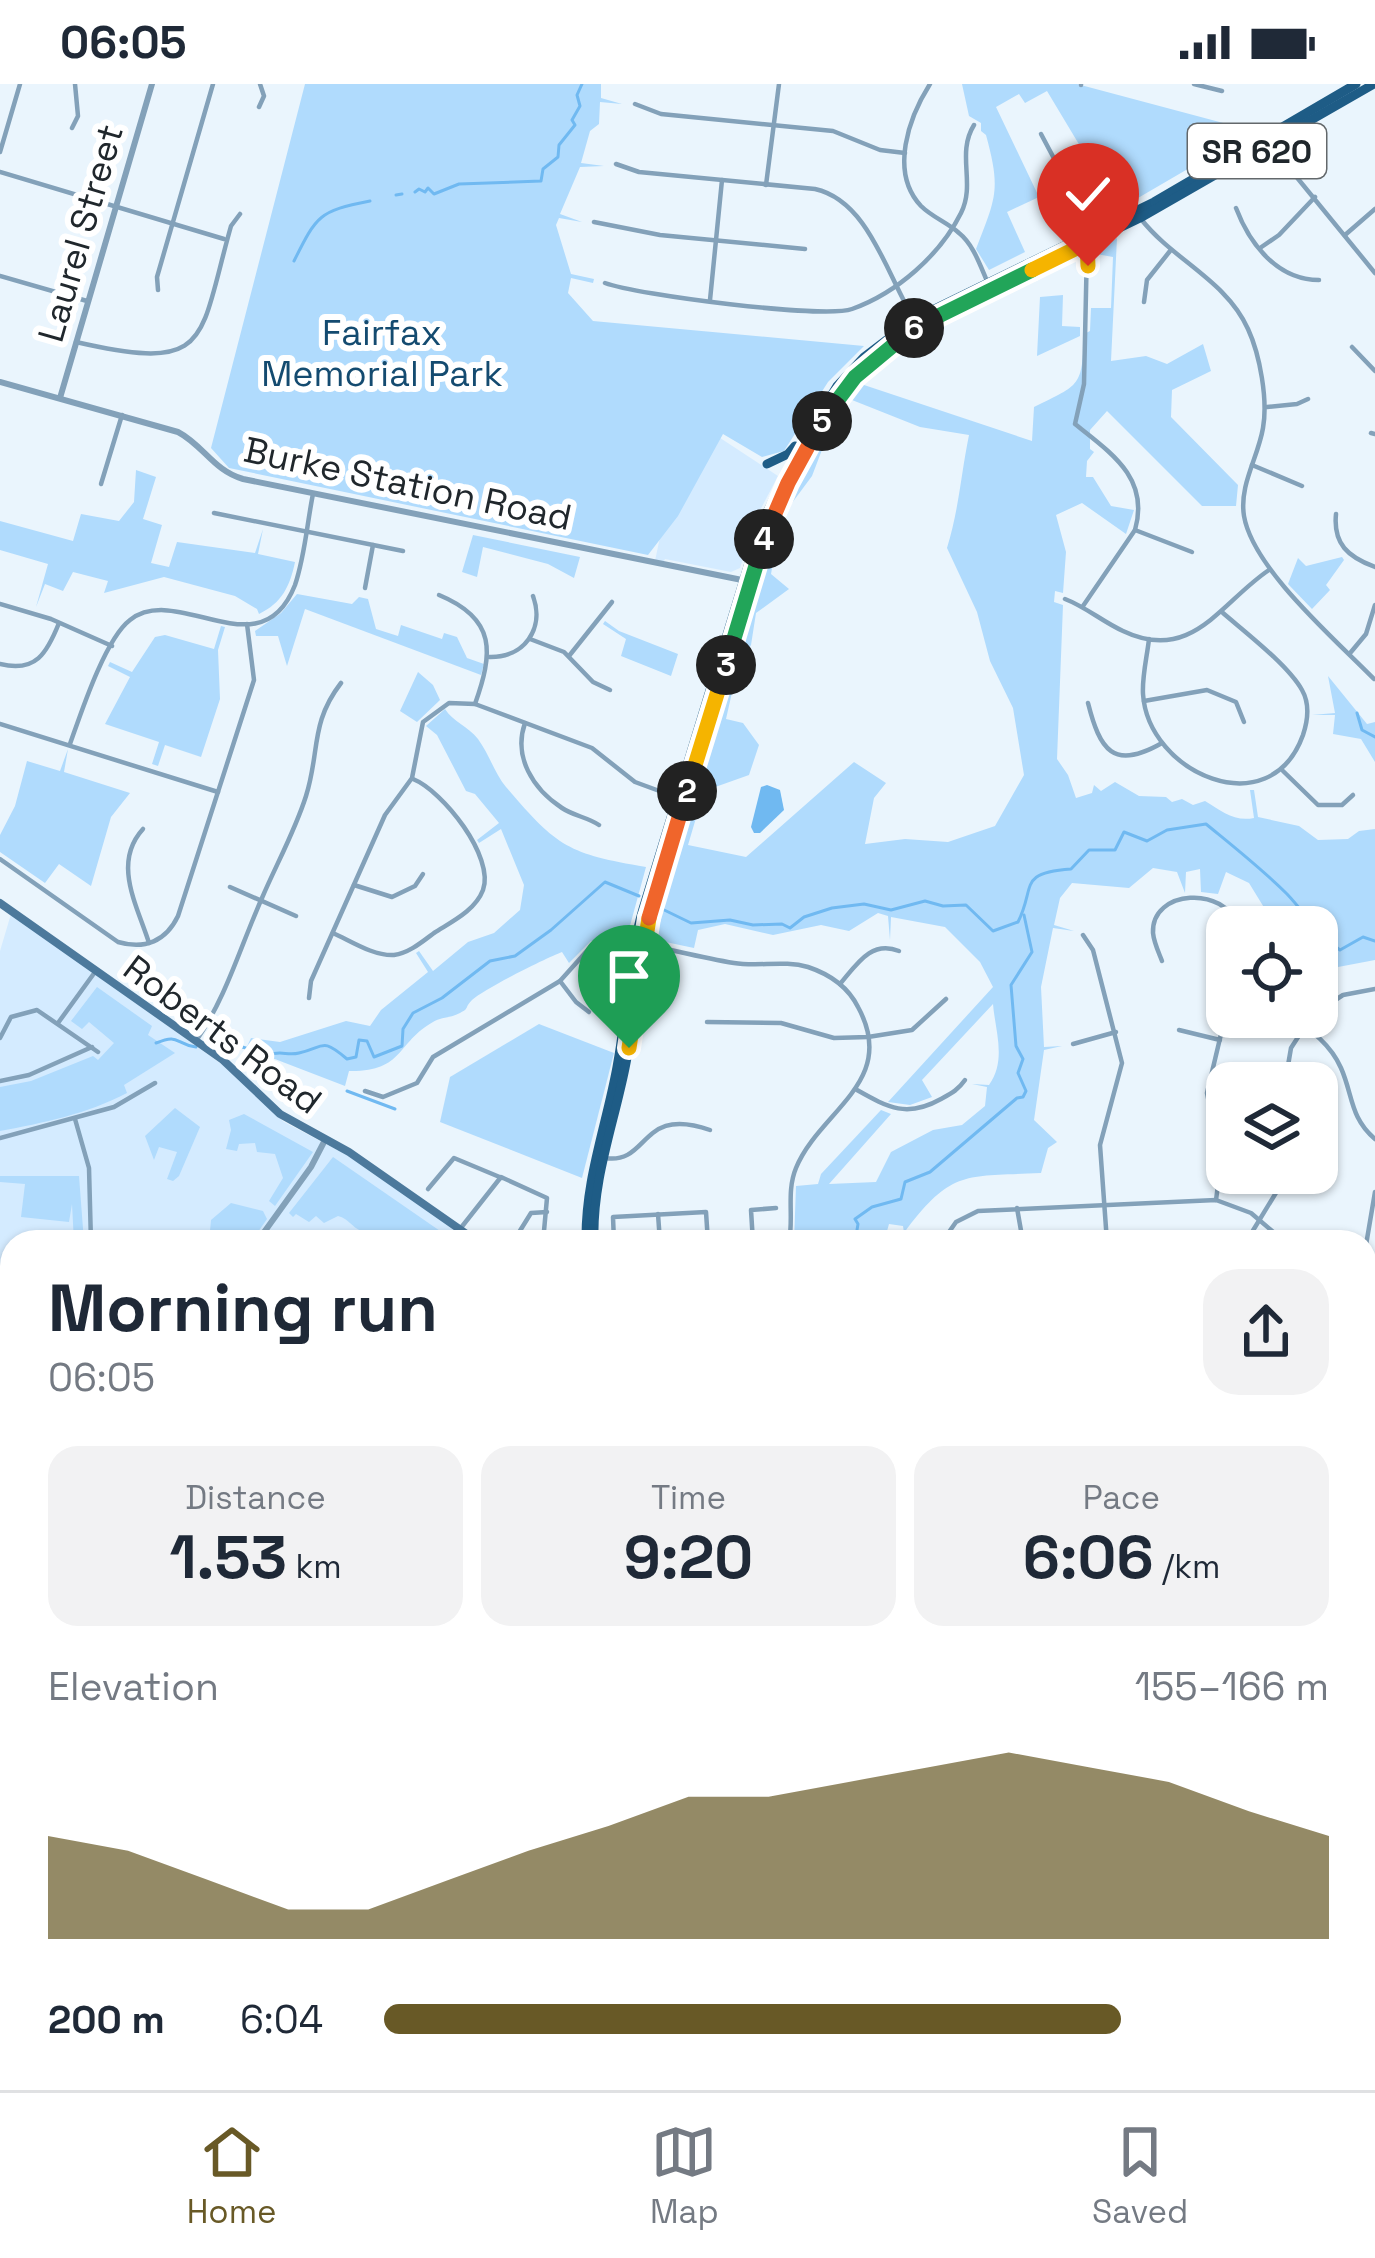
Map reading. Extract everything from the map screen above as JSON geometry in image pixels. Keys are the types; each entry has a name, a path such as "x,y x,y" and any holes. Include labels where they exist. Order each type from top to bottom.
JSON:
{"main road":[{"name":"SR 620","path":"1268,140 1356,84"},
{"name":"SR 620","path":"591,1230 598,1156 639,943 773,495 813,422 850,371 914,319 1139,214 1374,84"},
{"name":"SR 620","path":"747,581 796,468 838,398 866,366 917,326 989,286"},
{"path":"767,464 790,452 813,422"},
{"path":"796,468 803,485"},
{"name":"Roberts Road","path":"0,903 196,1041 280,1114 349,1152 463,1230"}],"street":[{"path":"0,152 20,84"},
{"path":"72,128 78,112 75,84"},
{"name":"Laurel Street","path":"60,398 152,84"},
{"path":"158,290 157,277 213,84"},
{"path":"259,107 264,96 260,84"},
{"path":"766,185 779,84"},
{"path":"930,84 913,116 905,153 913,195 969,243 989,286"},
{"path":"1195,84 1222,91"},
{"path":"635,104 662,114 833,131 880,150 905,153"},
{"path":"605,283 635,293 840,312 858,307 932,259 952,228 967,196 964,148 974,124"},
{"path":"1041,134 1066,181 1086,239 1084,384 1075,424 1110,453 1138,490 1140,511 1135,530 1083,606"},
{"path":"1268,140 1375,273"},
{"path":"616,164 639,172 822,190 841,199 859,218 914,319"},
{"path":"0,172 227,240"},
{"path":"710,300 722,180"},
{"path":"1078,218 1130,195 1139,214 1170,251 1210,280 1244,321 1254,346 1264,407 1263,428 1244,496 1250,537 1269,570 1374,679"},
{"path":"1260,248 1279,236 1315,197"},
{"path":"1235,208 1260,248 1287,274 1319,280"},
{"path":"1346,235 1375,209"},
{"path":"78,343 149,356 185,347 206,321 227,240 240,214"},
{"path":"594,222 805,249"},
{"path":"1144,302 1147,280 1170,251"},
{"path":"0,276 88,302"},
{"path":"1352,347 1375,370"},
{"name":"Burke Station Road","path":"0,382 181,434 227,474 747,581"},
{"path":"1264,407 1308,399"},
{"path":"101,484 122,415"},
{"path":"1252,465 1302,485"},
{"path":"70,744 112,646 128,621 153,610 248,624 273,613 290,595 313,494"},
{"path":"214,513 403,551"},
{"path":"1336,514 1335,530 1342,548 1375,567"},
{"path":"1135,530 1192,552"},
{"path":"364,588 374,545"},
{"path":"1065,598 1122,631 1149,639 1190,634 1223,613 1241,590 1269,570"},
{"path":"439,595 475,617 485,635 489,657 475,704"},
{"path":"489,657 512,655 530,639 537,611 533,596"},
{"path":"569,656 612,602"},
{"path":"0,604 112,646"},
{"path":"1349,653 1366,634 1375,605"},
{"path":"1149,639 1144,701 1162,743 1186,766 1236,783 1259,783 1283,771 1295,754 1306,727 1305,696 1296,681 1223,613"},
{"path":"0,664 22,668 38,661 59,623"},
{"path":"0,860 112,940 134,946 167,933 176,920 254,680 248,624"},
{"path":"530,639 569,656 593,682 610,690"},
{"path":"196,1041 235,971 305,799 319,718 341,683"},
{"path":"1144,701 1214,691 1236,701 1244,722"},
{"path":"309,998 311,981 386,815 412,778 418,735 426,717 449,703 475,704 597,751 635,782 681,798"},
{"path":"1088,703 1097,738 1113,753 1134,756 1162,743"},
{"path":"525,723 519,747 526,769 558,805 599,825"},
{"path":"0,724 218,792"},
{"path":"1283,771 1318,806 1342,805 1353,795"},
{"path":"332,933 377,953 400,953 480,897 483,860 437,793 412,778"},
{"path":"143,830 130,847 126,869 149,943"},
{"path":"354,886 392,897 415,886 423,874"},
{"path":"230,886 296,916"},
{"path":"1162,962 1154,926 1161,910 1174,902 1217,901 1225,906"},
{"path":"1083,935 1093,950 1116,1032 1121,1072 1100,1145 1105,1230"},
{"path":"365,1091 383,1096 417,1083 433,1058 560,981 594,944 613,940 734,963 801,965 840,984 859,1008 868,1037 867,1065 857,1090 797,1166 790,1192 789,1230"},
{"path":"840,984 874,949 899,951"},
{"path":"58,1023 94,972"},
{"path":"560,981 589,1012"},
{"path":"1338,998 1375,989"},
{"path":"707,1022 781,1023 834,1038 868,1037 913,1030 946,999"},
{"path":"0,1038 7,1020 28,1010 42,1012 95,1050 0,1081"},
{"path":"1179,1030 1220,1040 1207,1093 1221,1163 1216,1200"},
{"path":"1073,1044 1116,1032"},
{"path":"1318,1038 1333,1052 1355,1116 1375,1139"},
{"path":"857,1090 891,1108 912,1111 957,1090 965,1080"},
{"path":"0,1138 114,1107 154,1083"},
{"path":"75,1119 88,1168 91,1230"},
{"path":"598,1156 616,1160 629,1155 652,1131 669,1123 685,1122 710,1130"},
{"path":"266,1230 325,1140"},
{"path":"428,1189 454,1158 543,1194 547,1198 545,1230"},
{"path":"460,1228 501,1177"},
{"path":"1369,1230 1375,1192"},
{"path":"1253,1230 1276,1194"},
{"path":"949,1230 966,1215 1017,1208 1216,1200 1271,1230"},
{"path":"752,1230 751,1210 776,1208"},
{"path":"1017,1208 1021,1230"},
{"path":"520,1230 532,1213 547,1212"},
{"path":"614,1230 614,1216 706,1212 707,1230"},
{"path":"658,1214 659,1230"}],"shaded area":[{"path":"711,432 778,476 756,518 740,568 731,572 655,561 666,508"},
{"path":"761,787 780,790 784,810 760,833 754,833 751,827"},
{"path":"11,914 224,1066 284,1122 347,1155 456,1230 0,1230 0,951"}],"green space":[{"name":"Fairfax Memorial Park","path":"305,84 601,84 601,98 622,104 600,102 599,124 590,131 581,163 604,166 580,167 560,214 582,222 559,218 556,225 571,274 594,279 593,283 571,278 568,293 593,321 864,346 828,382 784,451 762,457 723,434 678,516 648,555 229,468 211,448"},
{"path":"962,84 1077,84 1227,124 1246,135 1138,198 1133,191 1113,201 1047,91 1025,103 1019,94 996,107 1039,197 1007,212 1025,252 989,270 976,249 992,205 994,169 981,123 969,116"},
{"path":"1117,238 1111,361 1146,356 1167,364 1203,344 1211,371 1172,390 1171,417 1238,485 1236,506 1202,506 1107,411 1090,430 1094,452 1087,461 1086,477 1093,477 1111,506 1134,510 1126,534 1082,503 1056,515 1066,552 1063,593 1055,591 1054,602 1063,605 1057,759 1076,798 1092,793 1094,785 1101,791 1115,782 1139,796 1166,797 1172,802 1182,799 1193,805 1205,801 1228,815 1247,819 1254,818 1250,790 1254,790 1258,817 1299,826 1318,840 1348,839 1359,831 1375,829 1375,960 1338,967 1338,906 1263,906 1249,883 1226,872 1218,894 1201,892 1200,869 1186,872 1185,893 1177,872 1153,868 1129,888 1072,883 1060,898 1054,925 1074,931 1053,928 1041,987 1044,1047 1062,1046 1044,1050 1034,1120 1057,1142 1048,1148 1041,1173 962,1180 935,1197 906,1230 889,1224 887,1230 794,1230 796,1186 818,1184 821,1174 881,1110 891,1114 829,1184 876,1182 891,1152 933,1130 962,1125 985,1106 987,1087 972,1084 989,1085 998,1065 999,1045 993,1004 922,1080 932,1097 910,1105 888,1102 993,987 980,962 945,927 891,917 890,940 888,916 878,913 849,931 821,925 773,935 725,924 698,930 694,948 651,935 653,914 771,536 807,457 855,382 1032,441 1034,407 1070,388 1080,374 1091,308 1111,308 1113,257 1091,253","holes":["852,400 920,427 969,435 947,548 1013,708 1024,775 995,826 948,842 905,839 865,844 874,798 886,783 854,762 746,857 688,845 704,791 749,775 759,745 743,723 726,719 738,666 751,645 756,613 789,589 771,574 777,540 792,503 812,476 833,421"]},
{"path":"1063,295 1062,326 1080,327 1080,336 1037,356 1040,297"},
{"path":"136,470 156,477 143,519 162,525 151,563 169,567 177,542 255,553 263,529 258,554 295,562 279,599 259,614 235,596 164,577 104,593 108,581 73,572 63,591 45,584 36,607 48,564 0,550 0,521 73,541 81,514 119,521 134,502"},
{"path":"473,535 580,557 574,578 548,564 483,547 477,577 462,572"},
{"path":"1342,557 1326,585 1330,590 1312,609 1288,584 1298,558 1306,566"},
{"path":"297,594 352,604 359,597 368,599 376,629 398,636 401,625 442,639 444,633 457,637 467,658 484,664 481,675 305,609 287,666 278,636 256,636 255,631 281,613"},
{"path":"605,621 678,654 671,676 621,656 626,639"},
{"path":"221,626 225,627 218,650 220,699 201,757 165,745 158,766 152,764 159,742 105,724 130,677 108,666 110,662 132,672 155,637 165,635 214,649"},
{"path":"418,672 433,685 440,700 417,722 400,711"},
{"path":"1328,676 1367,724 1375,722 1375,762 1361,739 1333,734 1335,715 1312,715 1335,713"},
{"path":"445,709 478,739 506,787 552,835 581,852 646,867 628,933 591,941 569,963 562,952 502,982 463,1011 421,1030 380,1067 349,1071 345,1086 254,1051 243,1069 238,1065 251,1038 280,1042 346,1021 370,1026 381,1010 428,972 416,953 433,971 468,942 494,933 520,910 524,885 501,829 477,840 499,823 475,794 466,791 437,735 426,726"},
{"path":"68,749 64,772 130,793 111,817 91,886 59,864 45,883 0,852 0,835 15,806 27,761 60,771"},
{"path":"97,987 152,1026 148,1035 175,1053 124,1085 127,1093 112,1100 65,1117 0,1131 0,1087 31,1081 93,1056 98,1060 114,1043 89,1022 82,1029 71,1021"},
{"path":"539,1024 614,1053 582,1178 440,1122 450,1077"},
{"path":"175,1108 200,1127 173,1181 167,1179 177,1152 159,1147 154,1160 145,1136"},
{"path":"244,1114 313,1152 275,1206 269,1201 283,1178 275,1154 257,1152 255,1143 239,1144 237,1151 226,1149 229,1120"},
{"path":"333,1157 439,1230 360,1230 338,1216 324,1223 316,1216 309,1222 289,1213"},
{"path":"0,1176 79,1176 83,1230 73,1230 72,1204 69,1222 21,1217 25,1184 0,1182"},
{"path":"231,1203 263,1211 267,1219 259,1230 210,1230 211,1220"}],"waterway":[{"path":"415,192 428,188 434,194 459,184 541,181 543,169 558,157 559,145 575,125 572,120 580,106 577,95 582,84"},
{"path":"396,195 402,194"},
{"path":"294,261 322,218 370,201"},
{"path":"1357,713 1362,730 1375,737"},
{"path":"658,907 691,923 730,920 790,928 804,917 832,908 864,904 891,910 925,901 966,905 993,931 1018,922 1035,878 1071,869 1089,850 1115,850 1124,832 1147,841 1167,830 1206,824 1277,885 1340,950 1363,937 1375,941"},
{"path":"210,1046 239,1046 269,1055 327,1046 347,1059 356,1057 359,1040 367,1041 374,1057 402,1046 403,1029 413,1013 442,998 490,961 515,956 605,882 639,896"},
{"path":"857,1230 855,1219 872,1207 901,1199 905,1182 930,1172 1023,1097 1026,1091 1018,1073 1023,1059 1016,1046 1011,985 1032,952 1024,915"},
{"path":"156,1043 173,1039 196,1047"},
{"path":"347,1091 395,1109"}],"route":[{"path":"629,1048 650,916 764,540 788,483 822,422 855,377 917,326 1087,243 1088,266"}]}
